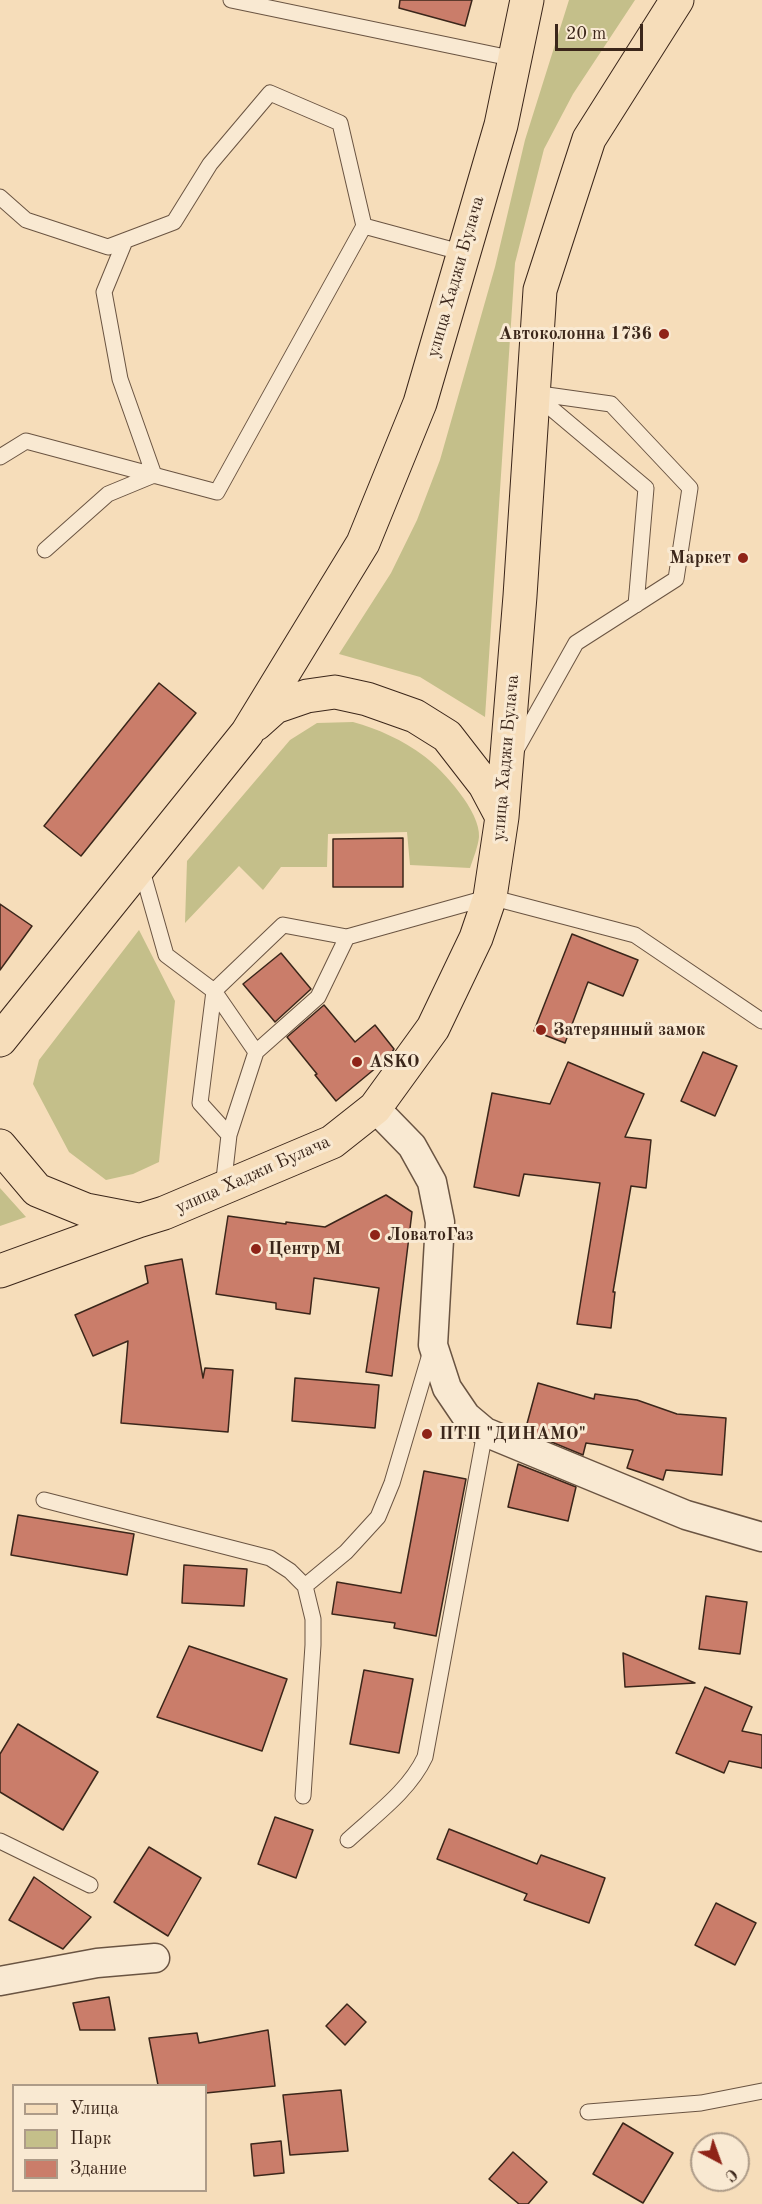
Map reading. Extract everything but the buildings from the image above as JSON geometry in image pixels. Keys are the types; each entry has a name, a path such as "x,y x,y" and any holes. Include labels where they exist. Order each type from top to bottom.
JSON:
{"main road":[{"name":"улица Хаджи Булача","path":"0,1040 247,733 363,543 420,403 501,125 527,0"},
{"name":"улица Хаджи Булача","path":"0,1271 164,1213 332,1142 375,1108 433,1028 476,938 490,897 502,817 540,290 589,139 677,0"},
{"path":"247,733 275,707 307,696 335,692 367,699 415,716 447,736 485,785 502,817"},
{"path":"0,1146 37,1190 86,1210 138,1221"}],"street":[{"path":"375,1108 412,1146 432,1182 440,1222 433,1345 447,1388 466,1416 485,1432 686,1515 762,1537"},
{"path":"0,1980 97,1963 155,1958"}],"lane":[{"path":"231,0 515,59"},
{"path":"0,197 26,220 108,247 125,241 174,222 210,164 270,93 340,123 364,226 217,492 26,441 0,457"},
{"path":"364,226 464,253"},
{"path":"125,241 104,292 120,379 154,475"},
{"path":"533,393 645,488 636,605"},
{"path":"506,768 576,643 676,579 690,488 611,404 533,393"},
{"path":"45,550 108,494 154,475"},
{"path":"140,864 166,955 214,991 256,1052"},
{"path":"229,1135 200,1103 214,991 283,924 347,937 490,897 635,935 762,1021"},
{"path":"223,1189 229,1135 256,1052 318,997 347,937"},
{"path":"305,1586 346,1552 378,1516 392,1484 433,1345"},
{"path":"348,1840 405,1786 418,1772 425,1758 485,1432"},
{"path":"44,1500 270,1558 290,1571 305,1586 313,1619 313,1645 303,1796"},
{"path":"0,1840 90,1885"},
{"path":"588,2112 700,2103 762,2091"}],"green space":[{"path":"569,0 635,0 573,94 544,149 515,263 485,717 420,677 339,654 391,573 417,520 440,460 495,267 525,140"},
{"path":"353,722 390,736 416,750 432,762 459,792 478,827 479,837 470,868 410,865 407,832 328,834 327,867 281,867 263,890 239,866 185,923 187,861 290,740 317,723"},
{"path":"139,930 175,1001 159,1162 133,1174 106,1180 69,1152 33,1084 39,1060"},
{"path":"0,1188 26,1217 0,1226"}],"place":[{"name":"Автоколонна 1736","path":"664,334"},
{"name":"Маркет","path":"743,558"},
{"name":"Затерянный замок","path":"541,1030"},
{"name":"ASKO","path":"357,1062"},
{"name":"ЛоватоГаз","path":"375,1235"},
{"name":"Центр М","path":"256,1249"},
{"name":"ПТП \"ДИНАМО\"","path":"427,1434"}]}
